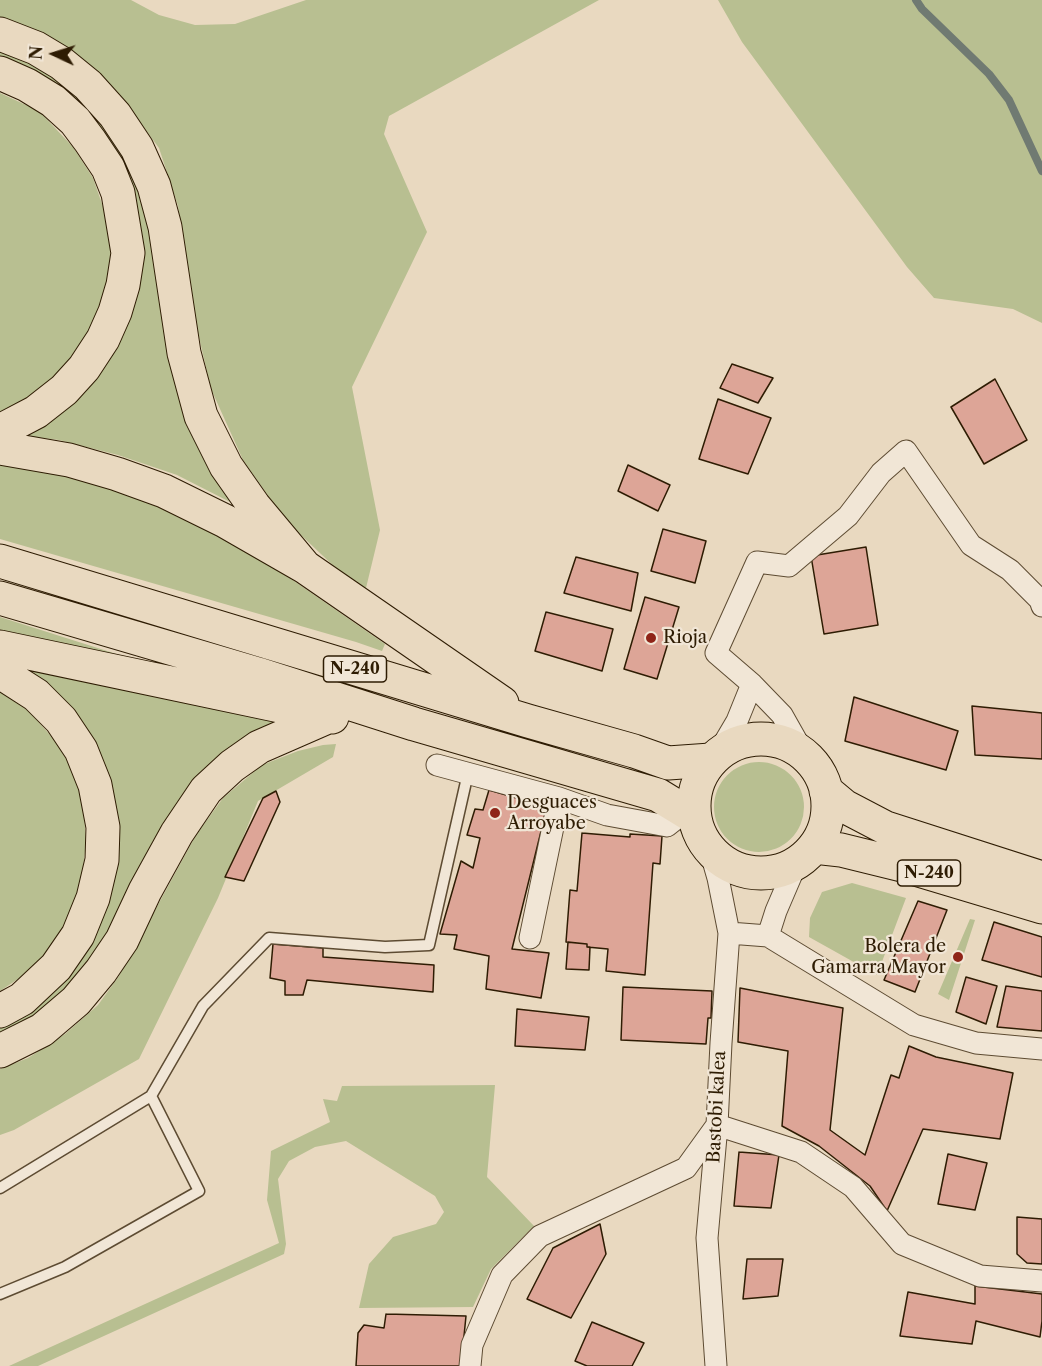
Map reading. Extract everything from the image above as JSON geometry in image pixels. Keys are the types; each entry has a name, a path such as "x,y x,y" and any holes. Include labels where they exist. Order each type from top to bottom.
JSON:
{"highway":[{"path":"0,34 36,48 70,70 88,85 116,115 137,148 154,186 165,227 184,353 201,416 231,474 304,567"},
{"path":"0,73 27,85 53,101 75,121 90,141 108,168 118,193 128,252 123,285 115,312 103,339 84,368 64,390 36,412 0,431"},
{"path":"0,448 69,460 117,474 164,491 225,521 304,567 528,721"},
{"name":"N-240","path":"0,561 668,762 714,757"},
{"name":"N-240","path":"0,598 258,674 414,724 658,795 690,814 710,850 729,865 751,872 775,872 805,855 841,850 902,865 1042,907"},
{"path":"0,647 330,716 414,724"},
{"path":"0,672 36,695 61,720 76,742 95,785 103,827 102,860 93,898 78,934 56,967 22,999 0,1011"},
{"path":"0,1051 42,1030 76,1001 101,971 122,940 177,833 206,790 232,766 260,747 330,716"},
{"name":"N-240","path":"690,814 702,772 714,757 737,742 760,738 784,742 804,754 814,765 822,777 826,791 828,810 824,830 805,855"},
{"name":"N-240","path":"826,791 844,806 886,828 1042,878"}],"street":[{"path":"804,754 782,715 752,684 716,653 757,562 789,566 848,516 881,472 906,451 971,545 1010,570 1040,600 1042,606"},
{"path":"714,757 737,721 752,684"},
{"path":"437,765 559,798 607,815 667,826 690,814"},
{"path":"530,938 559,798"},
{"name":"Bastobi kalea","path":"710,850 729,933 717,1125 707,1238 716,1366"},
{"path":"768,936 776,911 805,855"},
{"path":"729,933 768,936 914,1025 976,1043 1042,1049"},
{"path":"471,1366 472,1346 502,1275 540,1236 686,1168 717,1125 801,1152 853,1187 902,1244 980,1276 1042,1281"}],"lane":[{"path":"0,1188 151,1096 203,1006 269,939 385,947 429,945 468,773"},
{"path":"0,1294 65,1267 199,1191 151,1096"}],"green space":[{"path":"0,0 131,0 159,15 195,25 235,24 306,0 599,0 389,116 384,134 427,232 352,387 380,530 366,588 340,572 285,520 243,460 211,389 192,307 178,206 159,148 123,100 16,24 0,18"},
{"path":"718,0 1042,0 1042,323 1013,309 934,298 907,267 742,42"},
{"path":"0,46 55,77 98,112 127,152 218,480 232,503 177,475 118,455 59,440 27,436 83,391 102,369 122,182 0,62"},
{"path":"0,93 39,111 73,147 93,178 108,221 112,274 92,325 70,362 45,388 16,407 0,412"},
{"path":"0,462 41,468 158,499 235,540 385,644 382,651 0,539"},
{"path":"0,617 126,657 126,661 0,635"},
{"path":"27,669 288,718 228,752 83,980 0,1040 0,1022 114,881 70,710"},
{"path":"0,692 28,710 66,753 83,800 86,842 81,887 65,929 33,969 0,991"},
{"path":"336,744 333,757 258,801 218,898 139,1059 14,1130 0,1135 0,1069 28,1058 65,1034 98,1005 119,976 196,835 223,798 262,765 298,751"},
{"path":"759,762 776,766 791,775 800,790 804,807 800,824 791,839 776,848 759,852 742,848 727,839 718,824 714,807 718,790 727,775 742,766"},
{"path":"852,883 906,898 877,975 809,937 810,918 822,892"},
{"name":"Bolera de Gamarra Mayor","path":"970,919 975,920 949,1000 938,994"},
{"path":"495,1085 487,1177 534,1226 491,1269 473,1307 359,1308 369,1264 393,1237 436,1224 444,1212 435,1196 346,1141 315,1147 289,1161 278,1179 286,1244 284,1254 38,1366 9,1366 279,1243 267,1200 271,1151 330,1122 323,1099 337,1101 342,1086"}],"building":[{"path":"732,364 773,378 758,403 720,388"},
{"path":"995,379 1027,440 984,464 951,407"},
{"path":"718,399 771,418 748,474 699,459"},
{"path":"628,465 670,485 658,511 618,491"},
{"path":"663,529 706,541 695,583 651,571"},
{"path":"866,547 878,625 824,634 811,556"},
{"path":"576,557 638,573 631,611 564,593"},
{"name":"Rioja","path":"645,597 679,607 657,679 624,669"},
{"path":"546,612 613,629 602,671 535,651"},
{"path":"854,697 958,731 946,770 845,741"},
{"path":"972,706 1042,713 1042,759 975,755"},
{"path":"489,790 547,807 512,949 549,953 541,998 486,989 489,956 454,949 457,935 440,934 461,861 473,868 480,838 467,835 475,809 483,810"},
{"path":"276,791 280,802 244,881 225,877 263,798"},
{"path":"582,833 630,837 630,834 662,836 660,864 653,863 645,975 606,971 608,949 566,942 570,890 577,891"},
{"path":"918,901 947,910 915,992 884,980"},
{"path":"994,922 1042,937 1042,977 982,960"},
{"path":"568,942 587,944 587,947 590,947 589,970 566,969"},
{"path":"273,944 323,948 323,957 434,965 433,992 307,980 303,995 285,995 285,981 270,978"},
{"path":"966,977 997,986 986,1024 956,1012"},
{"path":"1006,986 1042,991 1042,1031 997,1027"},
{"path":"623,987 712,991 711,1018 708,1018 706,1044 621,1040"},
{"path":"740,988 843,1008 830,1130 865,1155 891,1075 899,1078 909,1046 936,1057 1013,1073 1000,1139 923,1129 887,1211 870,1186 819,1146 782,1126 788,1051 738,1042"},
{"path":"517,1009 589,1017 585,1050 515,1046"},
{"path":"739,1152 779,1155 771,1208 734,1206"},
{"path":"948,1154 987,1163 975,1210 938,1204"},
{"path":"1017,1217 1042,1219 1042,1264 1027,1263 1017,1254"},
{"path":"600,1224 606,1254 571,1318 527,1299 553,1248"},
{"path":"747,1259 783,1259 778,1296 743,1299"},
{"path":"975,1286 1042,1294 1040,1337 976,1321 972,1344 900,1336 908,1292 975,1304"},
{"path":"386,1314 466,1316 461,1366 356,1366 358,1333 364,1325 384,1328"},
{"path":"592,1322 644,1343 632,1366 587,1366 575,1361"}],"waterway":[{"path":"916,0 922,9 989,74 1009,100 1042,171"}],"place":[{"name":"Rioja","path":"651,638"},
{"name":"Desguaces Arroyabe","path":"495,813"},
{"name":"Bolera de Gamarra Mayor","path":"958,957"}]}
